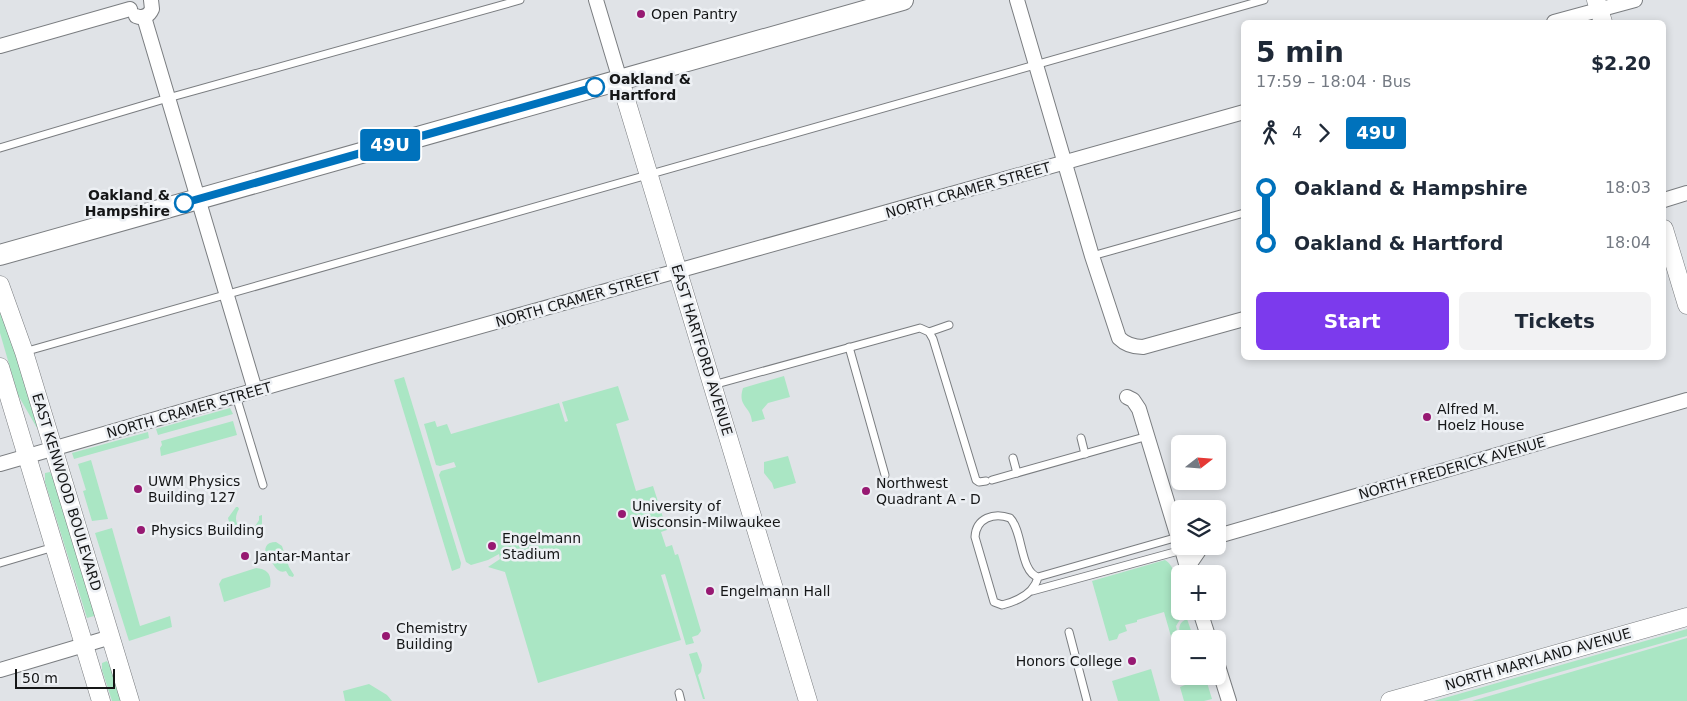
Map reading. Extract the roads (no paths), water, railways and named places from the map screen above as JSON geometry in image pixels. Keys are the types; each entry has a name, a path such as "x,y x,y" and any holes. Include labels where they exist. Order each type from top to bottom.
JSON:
{"main road":[{"path":"0,255 903,0"}],"street":[{"name":"EAST HARTFORD AVENUE","path":"596,0 808,701"},
{"path":"1017,0 1116,332 1126,344 1134,347 1143,347 1241,320"},
{"path":"1562,20 1635,0"},
{"path":"0,46 131,4 137,16 144,17 149,14 154,1"},
{"path":"144,17 255,390"},
{"name":"NORTH CRAMER STREET","path":"0,464 255,390 1241,113"},
{"path":"1666,199 1687,193"},
{"path":"1666,236 1687,305"},
{"name":"EAST KENWOOD BOULEVARD","path":"0,285 24,352 130,701"},
{"name":"EAST KENWOOD BOULEVARD","path":"0,367 102,701"},
{"path":"1127,397 1134,400 1139,409 1171,514"},
{"name":"NORTH FREDERICK AVENUE","path":"1226,534 1687,400"},
{"name":"NORTH MARYLAND AVENUE","path":"1390,701 1687,617"},
{"path":"0,670 111,637"},
{"path":"1223,685 1228,701"}],"lane":[{"path":"0,148 168,98 520,0"},
{"path":"24,352 1264,0"},
{"path":"1092,256 1241,214"},
{"path":"929,332 949,325"},
{"path":"713,385 920,328 929,332 933,339 976,480 979,482 989,481 1148,436"},
{"path":"849,347 885,475"},
{"path":"236,396 263,485"},
{"path":"1081,438 1086,454"},
{"path":"1013,458 1017,473"},
{"path":"1038,577 1036,586 1022,598 1002,606 994,602 975,537 976,526 979,522 999,516 1010,518 1015,526 1029,571 1038,577 1171,546"},
{"path":"0,563 54,547"},
{"path":"1032,591 1171,547"},
{"path":"1069,632 1087,701"},
{"path":"679,693 681,701"}],"place":[{"name":"Open Pantry","path":"641,14"},
{"name":"Oakland & Hartford","path":"595,87"},
{"name":"Oakland & Hampshire","path":"184,203"},
{"name":"Alfred M. Hoelz House","path":"1427,417"},
{"name":"UWM Physics Building 127","path":"138,489"},
{"name":"Northwest Quadrant A - D","path":"866,491"},
{"name":"University of Wisconsin-Milwaukee","path":"622,514"},
{"name":"Physics Building","path":"141,530"},
{"name":"Engelmann Stadium","path":"492,546"},
{"name":"Jantar-Mantar","path":"245,556"},
{"name":"Engelmann Hall","path":"710,591"},
{"name":"Chemistry Building","path":"386,636"},
{"name":"Honors College","path":"1132,661"}]}
